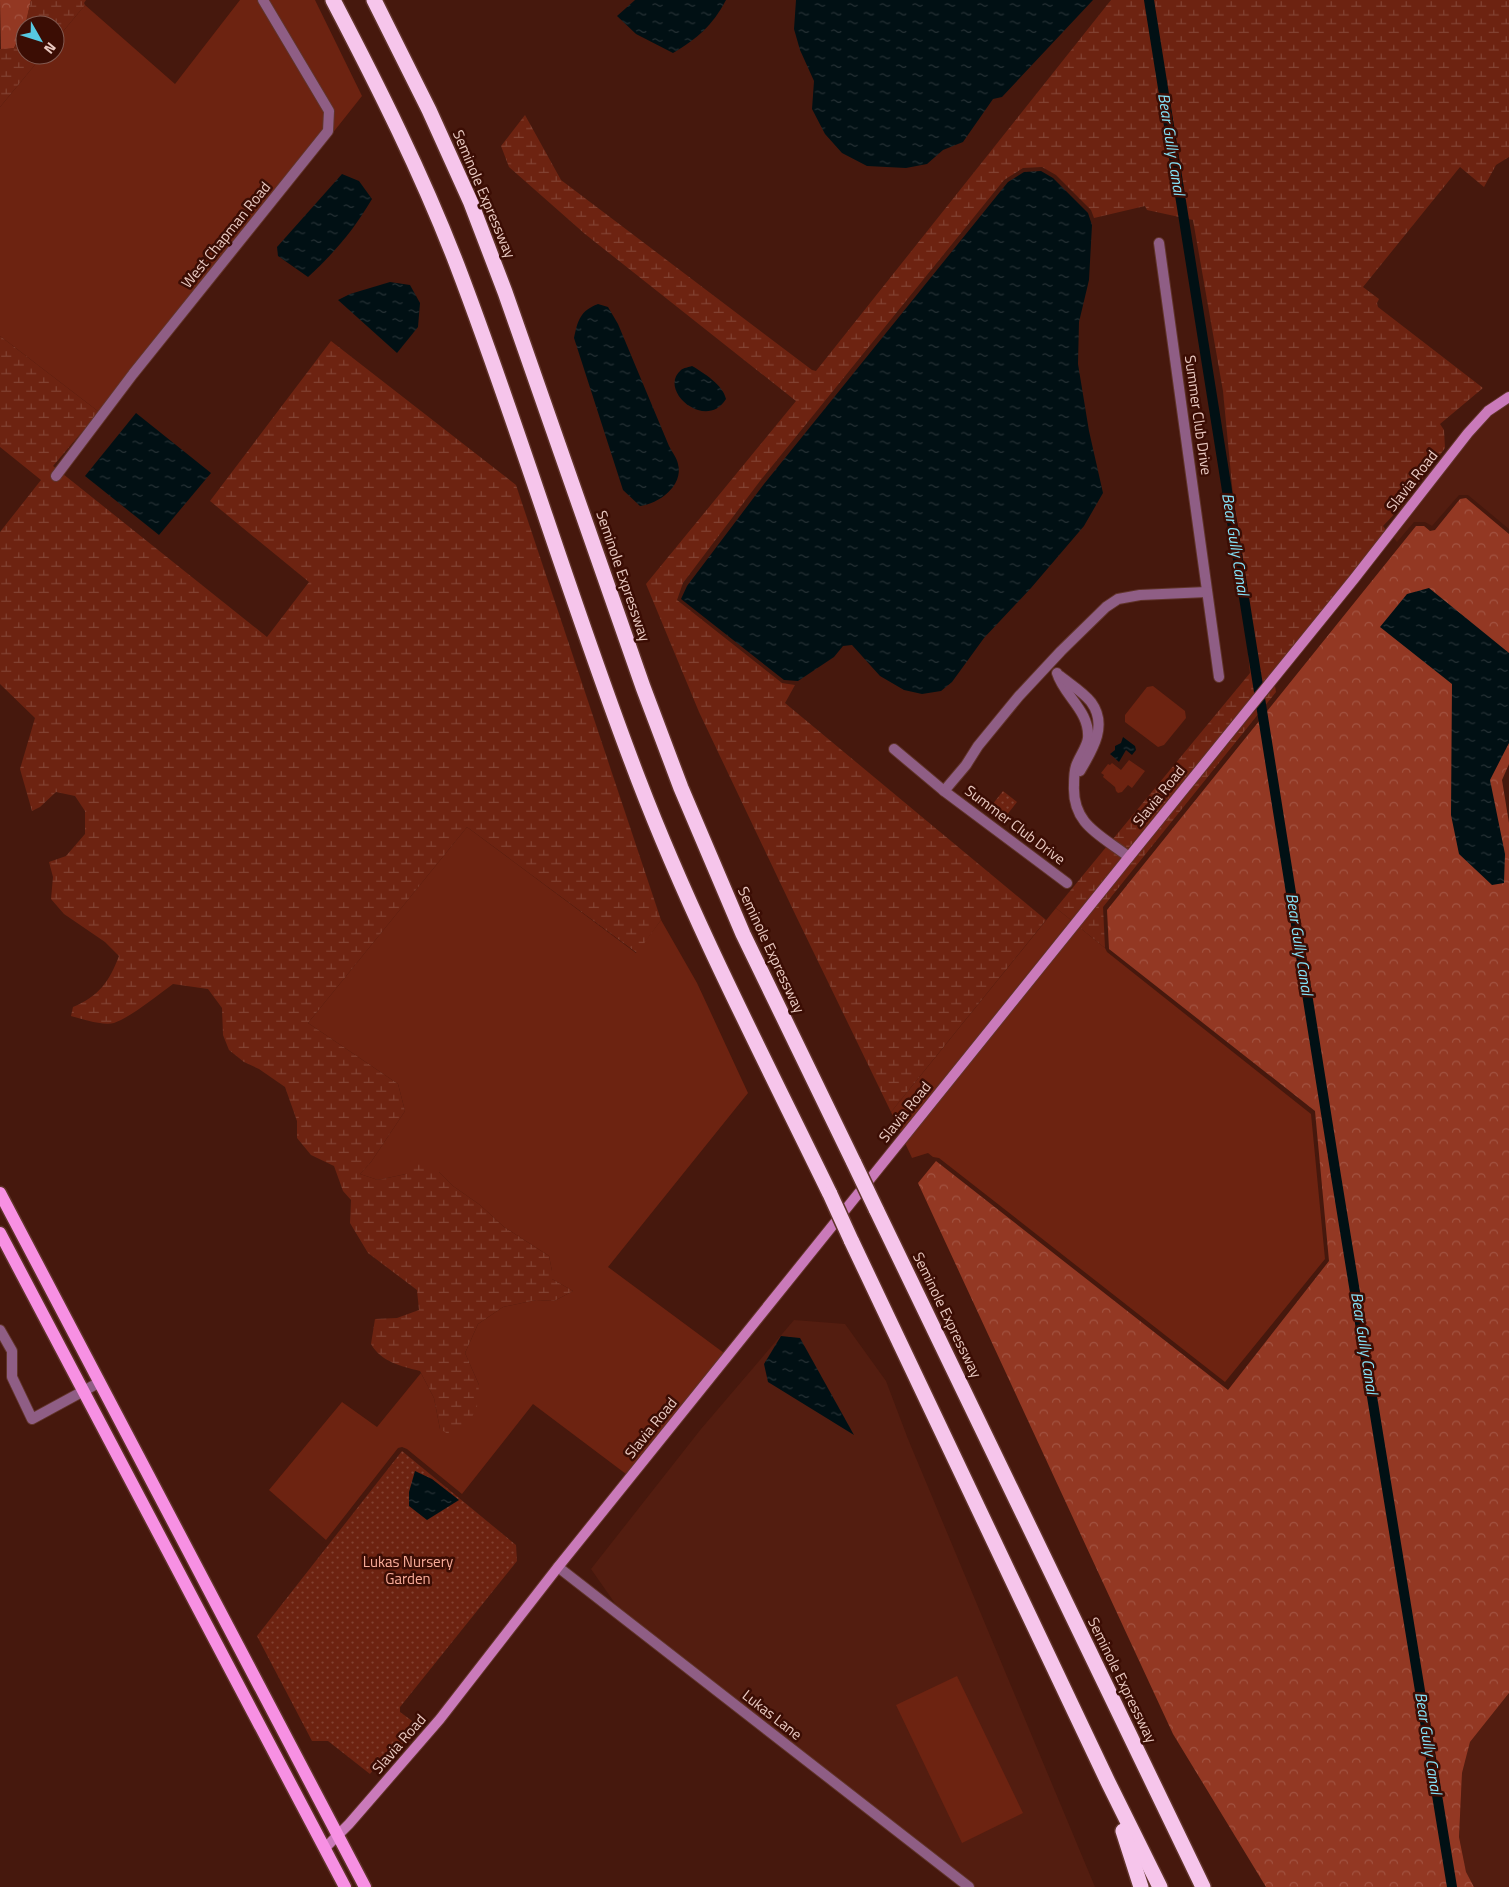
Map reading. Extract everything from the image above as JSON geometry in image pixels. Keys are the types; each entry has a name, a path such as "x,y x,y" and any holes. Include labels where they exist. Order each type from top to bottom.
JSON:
{"highway":[{"path":"333,0 370,70 412,158 456,263 503,391 599,673 639,782 676,871 721,970 830,1194 1108,1782 1160,1887"},
{"name":"Seminole Expressway","path":"374,0 429,110 470,203 524,344 636,668 681,788 743,934 1203,1887"},
{"path":"1108,1782 1142,1887"},
{"path":"1180,1840 1213,1887"}],"main road":[{"path":"0,1193 365,1887"},
{"path":"0,1233 346,1887"}],"street":[{"name":"West Chapman Road","path":"56,476 133,374 328,131 329,111 263,0"},
{"name":"Summer Club Drive","path":"1159,243 1219,677"},
{"name":"Slavia Road","path":"325,1848 338,1836 440,1719 558,1567 1249,710 1468,433 1488,411 1509,397"},
{"name":"Summer Club Drive","path":"944,791 1019,696 1049,666 1061,650 1106,607 1118,599 1140,595 1208,592"},
{"path":"1049,666 1057,673 1060,682 1081,710 1086,725 1088,739 1076,767 1074,780 1074,794 1078,813 1090,828 1129,857"},
{"name":"Summer Club Drive","path":"894,749 944,791 1067,883"},
{"path":"0,1330 12,1351 12,1377 32,1419 100,1382"},
{"name":"Lukas Lane","path":"558,1567 968,1887"}],"shaded area":[{"path":"1509,403 1509,529 1468,495 1459,495 1432,526 1425,522 1414,522 1397,542 1393,537 1472,436 1492,415"},
{"path":"794,1320 845,1324 886,1381 908,1439 1095,1887 969,1887 628,1622 591,1569 701,1429"},
{"path":"1509,1693 1509,1887 1474,1887 1466,1873 1459,1837 1462,1773 1470,1742"}],"green space":[{"path":"0,0 31,0 28,15 15,15 14,48 1,51"},
{"path":"31,0 86,0 85,5 65,29 65,15 27,15"},
{"path":"240,0 315,0 362,96 220,275 212,269 99,412 0,336 0,107 35,65 65,65 65,29 85,5 175,84"},
{"path":"1111,0 1509,0 1509,157 1496,165 1484,187 1460,167 1363,287 1379,299 1378,307 1483,388 1440,424 1444,430 1445,448 1403,505 1383,526 1386,530 1127,850 1113,839 1250,673 1223,391 1193,220 1147,210 1145,206 1094,218 1091,210 1056,175 1042,167 1023,168 1004,180 760,481 683,583 677,600 782,683 795,685 785,703 1046,920 891,1112 699,712 646,584 796,401 585,234 509,167 501,146 525,115 561,180 812,370 816,371"},
{"path":"15,46 15,65 35,65 0,107 0,49 14,48"},
{"path":"0,336 99,412 53,466 267,637 309,582 210,501 331,341 516,485 661,920 637,953 467,827 308,1023 398,1084 405,1111 371,1162 360,1174 378,1180 406,1174 422,1161 439,1172 453,1186 480,1205 504,1227 549,1256 552,1279 573,1291 554,1301 536,1300 503,1307 478,1324 465,1353 479,1385 477,1407 466,1429 453,1437 440,1429 434,1398 420,1371 386,1359 371,1344 375,1319 397,1318 419,1310 417,1290 368,1253 350,1223 351,1200 343,1191 334,1166 311,1155 297,1138 297,1121 285,1087 259,1069 244,1062 229,1050 223,1035 222,1008 208,989 173,984 137,1011 109,1024 71,1016 73,1007 90,998 107,981 119,956 105,942 64,914 51,899 53,877 49,862 66,856 85,834 85,811 75,796 56,792 40,807 32,811 20,769 35,718 0,684 0,532 41,480 0,447"},
{"path":"1466,498 1509,534 1509,764 1502,780 1509,823 1509,1693 1470,1742 1462,1773 1459,1837 1466,1872 1474,1887 1266,1887 1173,1734 918,1183 936,1161 1228,1390 1329,1261 1315,1111 1109,949 1107,910 1416,526 1424,526 1430,531 1435,530 1460,499"},
{"path":"1153,686 1185,711 1186,718 1164,745 1158,747 1125,722 1125,715 1147,687"},
{"path":"1275,686 1276,692 1103,907 1105,948 1079,927"},
{"path":"1129,760 1145,771 1132,788 1128,785 1122,792 1118,793 1115,787 1101,773 1108,764 1112,763 1121,770"},
{"path":"1003,791 1017,802 1006,816 992,805"},
{"path":"467,827 636,953 661,920 697,983 748,1093 608,1267 724,1353 626,1474 533,1404 462,1494 407,1449 398,1448 326,1540 269,1490 342,1402 377,1427 421,1373 434,1398 440,1429 479,1385 465,1353 478,1324 503,1307 536,1300 554,1301 573,1291 552,1279 549,1256 504,1227 480,1205 453,1186 439,1172 406,1174 378,1180 360,1174 371,1162 405,1111 398,1084 308,1023"},
{"path":"1107,846 1122,857 1071,920 1056,908"},
{"path":"1056,908 1071,920 901,1132 891,1112"},
{"path":"1079,927 1105,948 1107,952 1311,1114 1325,1259 1225,1382 939,1158 933,1157 928,1153 912,1158 905,1143"},
{"name":"Lukas Nursery Garden","path":"402,1451 516,1545 517,1561 400,1707 400,1712 419,1726 398,1752 391,1747 370,1774 328,1741 312,1741 257,1636"},
{"path":"957,1676 1023,1813 962,1843 896,1705"}],"water":[{"path":"635,0 726,0 704,31 673,53 636,34 617,16"},
{"path":"796,0 1093,0 1002,97 993,99 963,142 943,150 927,164 906,168 867,166 842,153 825,134 812,109 814,81 800,50 794,29"},
{"path":"1041,171 1053,178 1088,213 1092,225 1089,280 1079,322 1078,364 1089,431 1103,493 1084,526 1031,588 984,638 952,682 941,691 922,694 904,690 880,676 852,645 843,646 834,657 798,681 784,680 681,599 687,586 764,484 1008,182 1024,172"},
{"path":"342,174 359,181 372,199 343,241 308,277 278,256 277,247"},
{"path":"390,282 410,285 420,303 418,327 397,353 338,300 350,294"},
{"path":"598,304 608,307 618,324 678,464 679,472 673,486 662,498 647,505 640,506 623,490 574,338 581,317 587,310"},
{"path":"692,366 712,380 724,394 726,399 717,408 707,411 697,410 679,397 675,388 675,378 682,369"},
{"path":"136,413 211,473 159,535 85,476"},
{"path":"1429,588 1509,653 1509,743 1490,780 1505,854 1504,883 1492,885 1459,854 1451,815 1452,684 1380,627 1407,594"},
{"path":"1123,737 1135,746 1136,750 1132,755 1126,750 1119,762 1110,754 1115,750 1115,746 1121,743"},
{"path":"781,1336 800,1338 854,1435 768,1382 764,1364"},
{"path":"415,1471 432,1479 459,1500 427,1520 409,1506 409,1492"}],"waterway":[{"name":"Bear Gully Canal","path":"1149,0 1336,1176 1452,1887"}]}
